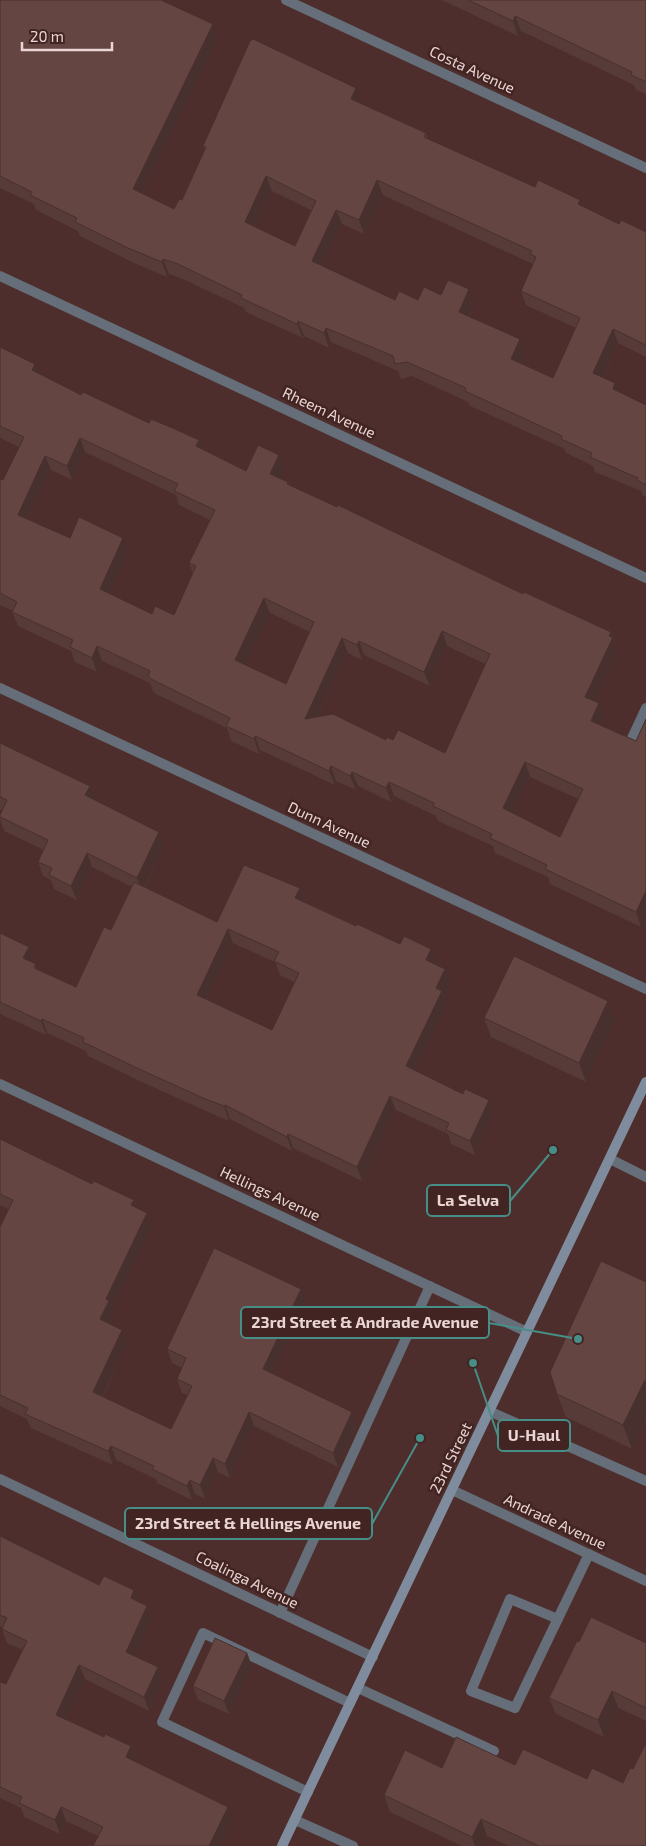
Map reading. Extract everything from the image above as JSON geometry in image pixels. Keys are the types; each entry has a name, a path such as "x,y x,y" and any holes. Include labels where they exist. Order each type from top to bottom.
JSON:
{"main road":[{"name":"23rd Street","path":"282,1846 646,1082"}],"street":[{"name":"Costa Avenue","path":"286,0 646,168"},
{"name":"Rheem Avenue","path":"0,276 646,578"},
{"name":"Dunn Avenue","path":"0,688 646,989"},
{"path":"632,738 646,708"},
{"name":"Hellings Avenue","path":"0,1084 527,1332"},
{"path":"610,1159 646,1177"},
{"path":"280,1613 430,1286"},
{"path":"490,1411 646,1481"},
{"name":"Coalinga Avenue","path":"0,1479 373,1657"},
{"name":"Andrade Avenue","path":"452,1490 646,1581"},
{"path":"558,1619 510,1599 471,1691 515,1708 558,1619 589,1554"},
{"path":"308,1792 162,1722 203,1633 350,1703"},
{"path":"358,1688 494,1751"},
{"path":"295,1820 353,1846"}],"building":[{"path":"0,0 161,0 213,24 133,189 174,209 179,199 182,200 206,147 203,146 250,41 253,39 356,88 351,99 426,133 424,137 535,187 538,180 580,200 578,204 619,224 621,220 646,232 646,345 613,329 593,373 615,383 613,389 646,405 646,485 637,480 638,478 590,457 592,453 561,439 562,436 465,391 466,388 407,362 395,364 393,356 326,328 324,333 298,321 297,324 241,298 242,295 178,264 163,259 162,262 128,248 75,222 77,218 30,195 32,192 0,176","holes":["266,176 316,201 295,246 245,222","377,180 532,251 530,254 536,257 521,291 580,318 553,378 511,359 520,339 459,312 469,289 448,280 441,295 424,287 418,300 399,291 395,300 312,261 336,210 359,220"]},
{"path":"468,0 646,0 646,82 631,75 632,72 515,16 513,21"},
{"path":"0,347 35,364 32,370 81,395 83,392 149,423 151,419 199,440 196,446 246,471 258,445 279,455 270,474 288,482 287,484 337,507 338,505 523,594 524,592 611,632 609,636 613,637 585,697 599,703 591,721 636,741 646,719 646,891 636,912 545,869 547,865 490,838 492,834 433,806 434,803 389,782 386,788 352,772 350,776 331,766 329,771 255,736 254,739 226,726 230,718 151,679 148,676 150,671 97,646 92,658 70,647 73,640 12,612 17,602 0,593 0,479 3,480 24,437 0,426","holes":["80,438 178,484 174,491 215,510 189,563 196,566 174,615 155,606 152,614 100,589 123,538 79,517 70,538 18,515 45,456 67,466","264,598 314,622 286,684 235,660","442,631 490,654 445,753 398,730 393,740 387,737 386,740 333,714 305,719 342,638 357,645 359,641 424,672","525,762 583,789 560,837 503,808"]},
{"path":"0,743 90,786 85,795 159,832 137,878 87,853 71,886 49,875 52,868 38,862 48,840 0,817 7,800 0,797"},
{"path":"244,865 300,888 295,898 356,926 357,924 400,944 404,936 431,949 426,960 445,969 436,988 442,991 406,1066 463,1094 465,1089 489,1100 470,1141 446,1130 449,1123 390,1096 357,1167 288,1134 287,1137 225,1105 203,1098 137,1068 83,1042 84,1038 0,1002 0,933 29,947 23,958 36,964 34,968 76,987 104,927 111,930 134,882 217,922","holes":["228,929 279,952 274,961 299,973 272,1030 197,995"]},
{"path":"514,956 608,1001 579,1063 484,1018"},
{"path":"0,1139 92,1184 94,1181 134,1200 131,1205 147,1213 106,1299 109,1301 100,1319 122,1330 93,1392 171,1429 192,1386 177,1379 186,1358 167,1349 214,1248 301,1289 263,1369 352,1412 333,1453 249,1412 225,1464 213,1458 200,1485 190,1480 187,1486 152,1469 154,1466 111,1446 108,1451 25,1414 28,1408 0,1395 0,1227 13,1200 0,1194"},
{"path":"601,1261 646,1282 646,1381 623,1425 557,1394 550,1372"},
{"path":"0,1536 99,1585 104,1576 134,1590 131,1598 147,1606 126,1652 158,1667 144,1697 79,1665 56,1715 104,1737 105,1734 131,1746 126,1757 228,1807 209,1846 93,1846 103,1827 61,1807 55,1820 19,1803 22,1797 0,1787 0,1682 6,1684 27,1641 2,1629 7,1618 0,1615"},
{"path":"591,1617 646,1643 646,1708 612,1691 598,1720 549,1698"},
{"path":"215,1638 247,1653 224,1701 193,1686"},
{"path":"456,1737 515,1765 523,1749 587,1779 592,1768 623,1783 630,1768 633,1769 646,1743 646,1846 539,1846 481,1819 472,1837 384,1795 405,1750 442,1768"}],"place":[{"name":"La Selva","path":"553,1150"},
{"name":"23rd Street & Andrade Avenue","path":"578,1339"},
{"name":"U-Haul","path":"473,1363"},
{"name":"23rd Street & Hellings Avenue","path":"420,1438"}]}
